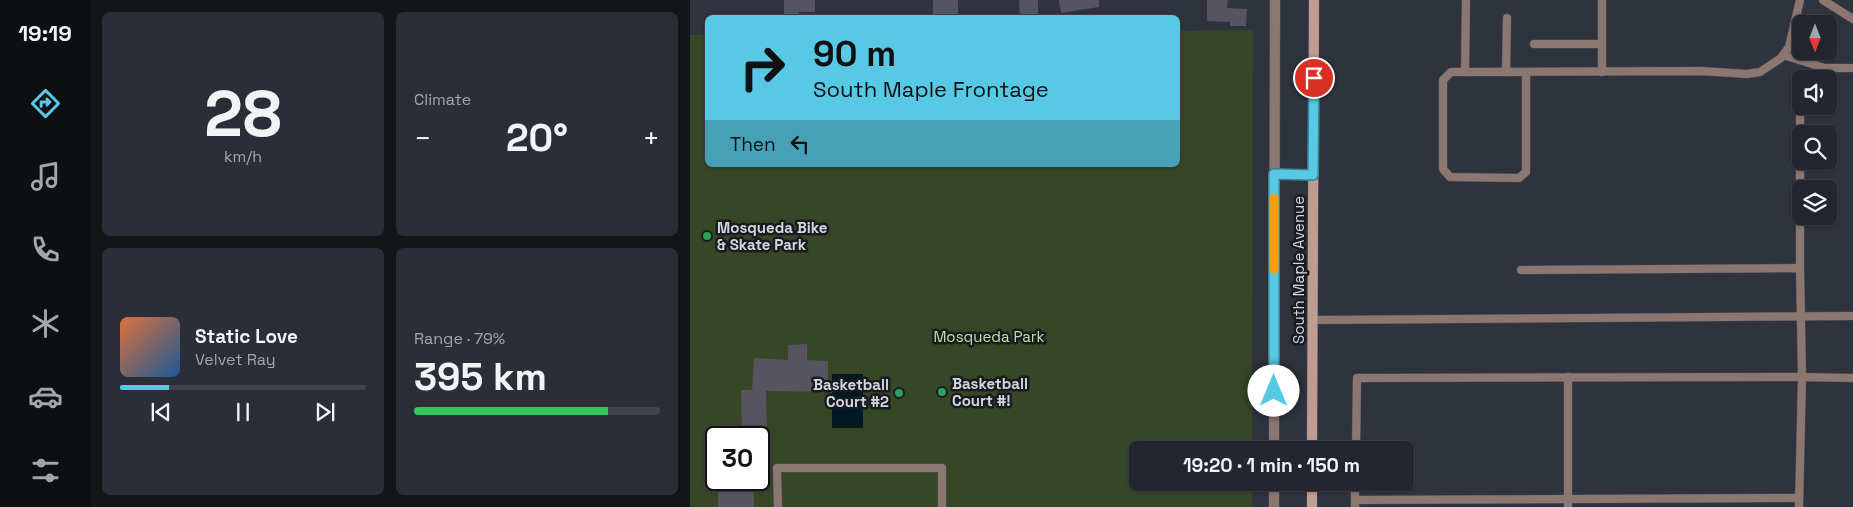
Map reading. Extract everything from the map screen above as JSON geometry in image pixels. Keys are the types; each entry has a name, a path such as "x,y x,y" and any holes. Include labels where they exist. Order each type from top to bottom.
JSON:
{"main road":[{"name":"South Maple Avenue","path":"1312,441 1314,0"},
{"path":"1312,491 1312,507"}],"street":[{"path":"1274,441 1275,0"},
{"path":"1274,174 1313,175"},
{"path":"1274,491 1274,507"}],"lane":[{"path":"1465,72 1466,0"},
{"path":"1602,0 1602,72"},
{"path":"1526,72 1526,172 1519,178 1450,177 1443,169 1443,80 1451,72 1701,71 1747,74 1760,72 1783,55 1789,46 1800,0"},
{"path":"1823,0 1853,19"},
{"path":"1506,72 1507,18"},
{"path":"1534,44 1602,44"},
{"path":"1783,55 1825,68 1853,68"},
{"path":"1799,507 1802,377 1800,115"},
{"path":"1521,270 1800,268"},
{"path":"1313,320 1853,316"},
{"path":"1568,377 1568,507"},
{"path":"1356,441 1357,378 1853,378"},
{"path":"778,507 777,468 942,468 942,507"},
{"path":"1355,503 1568,498 1799,498"}],"green space":[{"name":"Mosqueda Park","path":"1253,30 1252,441 1129,441 1129,491 1252,491 1252,507 690,507 690,35 705,35 705,167 1180,167 1180,31"}],"water":[{"path":"832,374 863,374 863,428 832,428"}],"building":[{"path":"784,0 815,0 815,12 799,12 800,15 784,15"},
{"path":"933,0 958,0 958,15 933,15"},
{"path":"1019,0 1038,0 1038,15 1020,15"},
{"path":"1059,0 1099,0 1099,7 1061,13"},
{"path":"1207,0 1228,0 1227,8 1247,9 1246,26 1230,26 1230,22 1207,21"},
{"path":"807,344 807,360 828,361 828,392 766,391 767,426 742,426 741,390 752,390 754,358 788,360 788,345"},
{"path":"718,491 754,491 754,507 718,507"}],"slow traffic":[{"path":"1274,198 1274,269"}],"place":[{"name":"Mosqueda Bike & Skate Park","path":"707,236"},
{"name":"Basketball Court #!","path":"942,392"},
{"name":"Basketball Court #2","path":"899,393"}],"route":[{"path":"1274,391 1274,174 1313,175 1314,78"}]}
